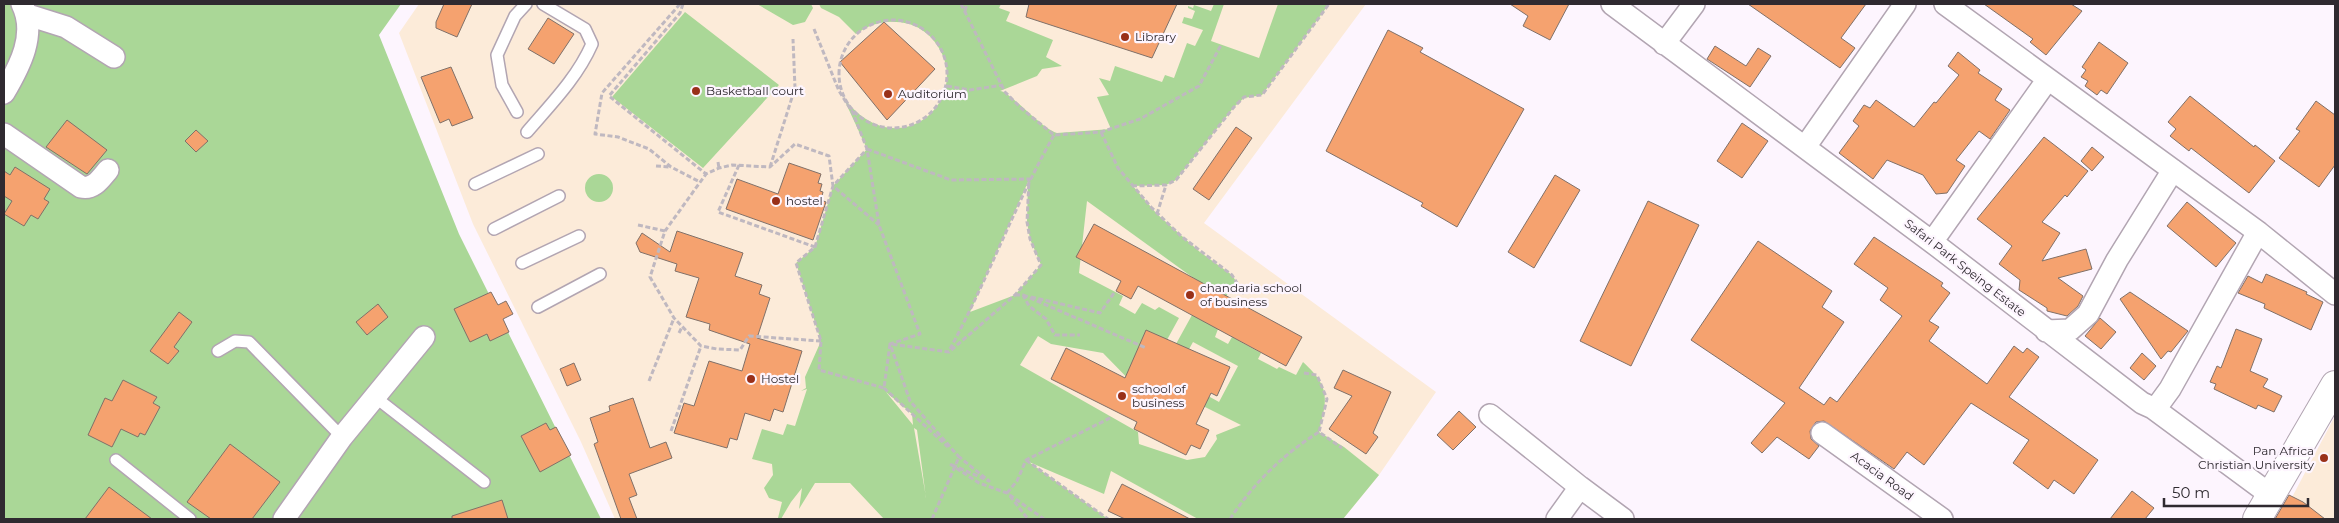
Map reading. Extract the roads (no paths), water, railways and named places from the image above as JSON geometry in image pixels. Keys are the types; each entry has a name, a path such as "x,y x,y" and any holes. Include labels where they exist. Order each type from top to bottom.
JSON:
{"street":[{"name":"Safari Park Speing Estate","path":"1612,4 1932,242 2142,403 2153,408 2272,496"},
{"path":"1664,44 1694,4"},
{"path":"1805,147 1906,4"},
{"path":"1944,4 2258,232 2335,294"},
{"path":"25,10 66,27 114,57"},
{"path":"4,93 29,36 25,10"},
{"path":"1932,242 2048,79"},
{"path":"4,134 82,188 88,189 92,187 108,170"},
{"path":"2046,331 2070,330 2088,314 2117,260 2173,170"},
{"path":"2153,408 2160,404 2170,389 2258,232"},
{"path":"284,519 342,437 424,337"},
{"path":"2257,519 2335,385"},
{"path":"1490,415 1622,519"},
{"name":"Acacia Road","path":"1822,433 1942,519"},
{"path":"1557,519 1580,487"}],"lane":[{"path":"517,112 502,85 497,55 514,16 526,4"},
{"path":"527,132 570,81 584,62 592,44 585,29 549,5 543,4"},
{"path":"475,184 538,154"},
{"path":"494,229 559,196"},
{"path":"522,263 579,236"},
{"path":"538,307 600,274"},
{"path":"218,351 235,341 249,342 342,437"},
{"path":"375,397 484,482"},
{"path":"116,460 190,519"}],"place":[{"name":"Library","path":"1125,37"},
{"name":"Basketball court","path":"696,91"},
{"name":"Auditorium","path":"888,94"},
{"name":"hostel","path":"776,201"},
{"name":"chandaria school of business","path":"1190,295"},
{"name":"Hostel","path":"751,379"},
{"name":"school of business","path":"1122,396"},
{"name":"Pan Africa Christian University","path":"2324,458"}]}
